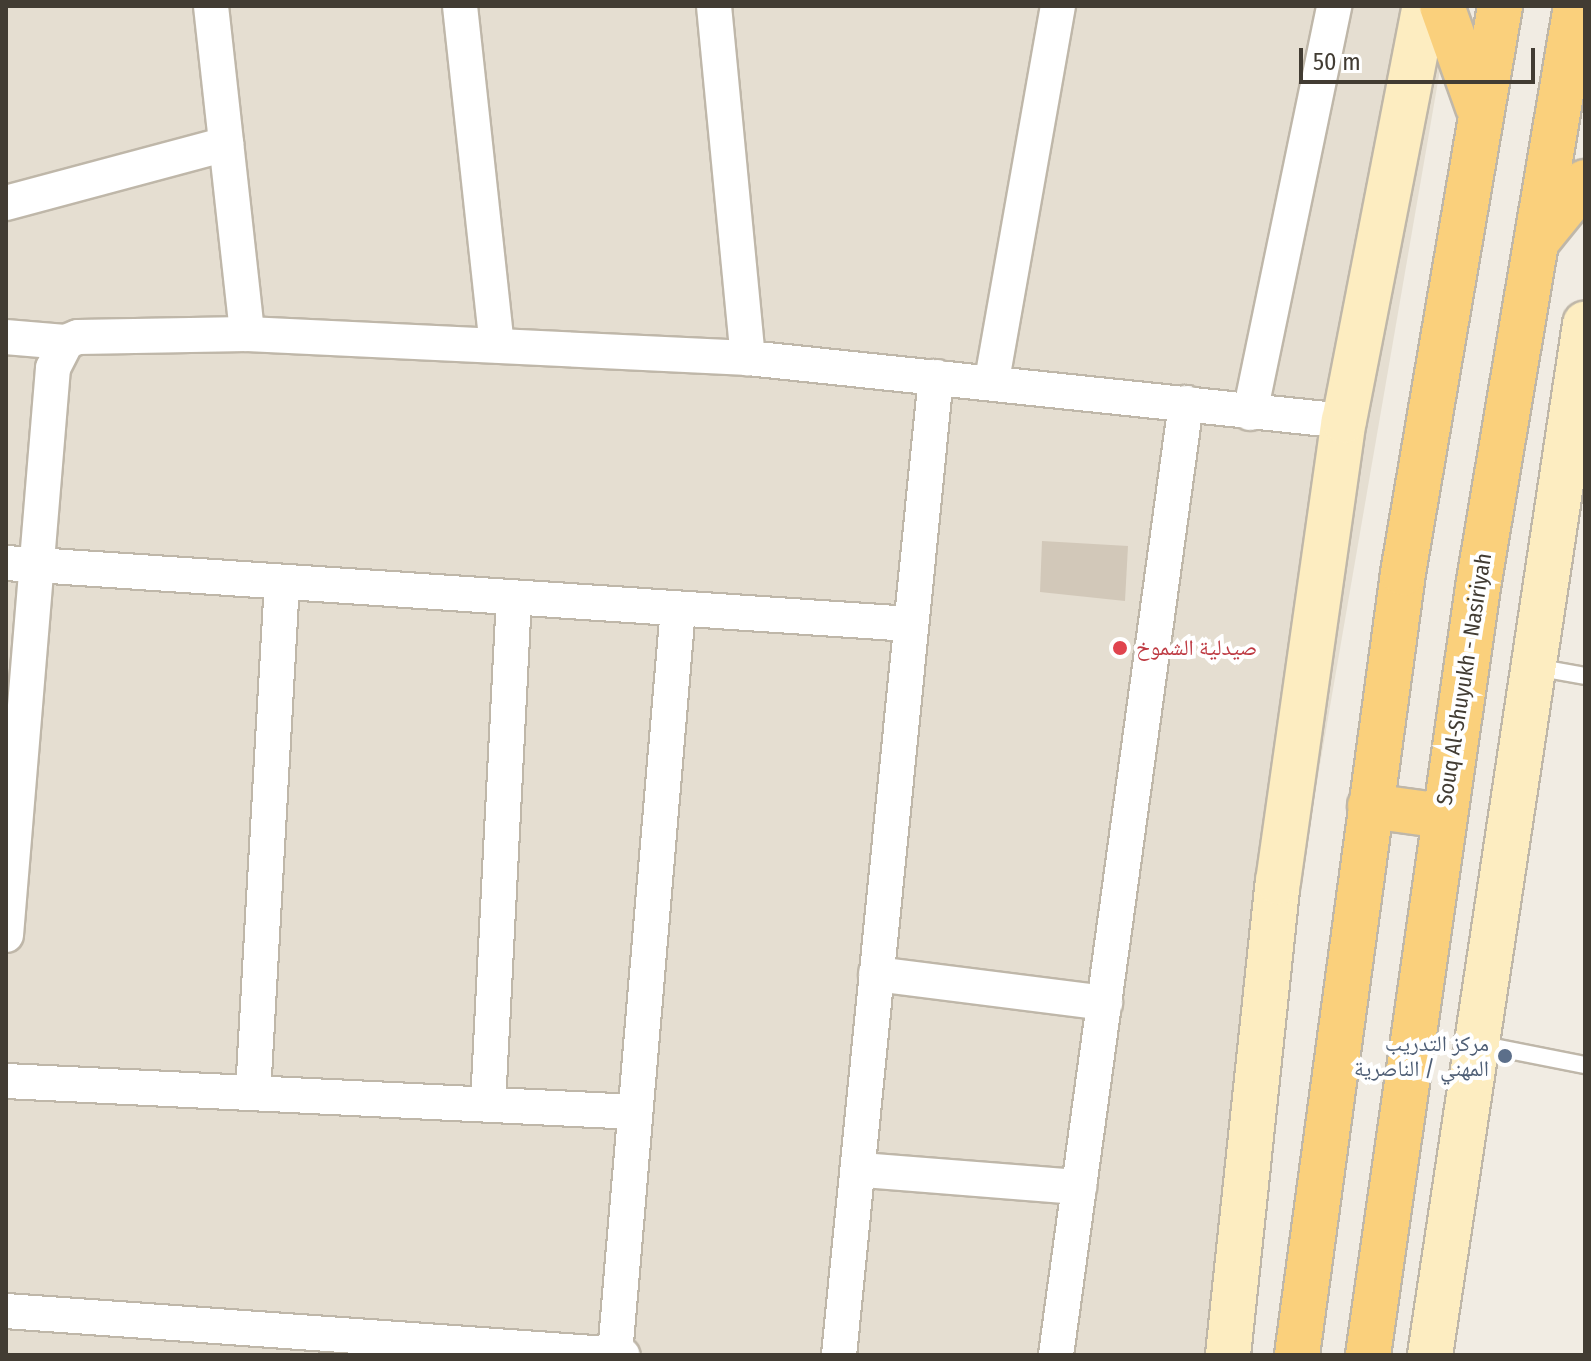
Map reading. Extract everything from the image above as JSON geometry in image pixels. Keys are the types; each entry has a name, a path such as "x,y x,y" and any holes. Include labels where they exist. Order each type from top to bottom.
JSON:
{"highway":[{"path":"1442,6 1478,107"},
{"path":"1297,1355 1370,806 1478,107 1500,6"},
{"name":"Souq Al-Shuyukh - Nasiriyah","path":"1368,1355 1443,816 1533,246 1576,6"},
{"path":"1533,246 1585,182"},
{"path":"1370,806 1443,816"}],"main road":[{"path":"1228,1355 1278,882 1344,421 1425,6"},
{"path":"1430,1355 1585,324"}],"street":[{"path":"211,6 247,334"},
{"path":"460,6 497,345"},
{"path":"714,6 748,358"},
{"path":"992,380 1058,6"},
{"path":"1250,413 1334,6"},
{"path":"6,203 226,144"},
{"path":"6,337 66,342 92,335 247,334 748,358 992,380 1250,413 1344,421"},
{"path":"6,935 22,564 53,368 66,342"},
{"path":"839,1355 862,1170 876,974 936,377"},
{"path":"1056,1355 1186,403"},
{"path":"22,564 909,624"},
{"path":"253,1093 282,582"},
{"path":"488,1104 514,598"},
{"path":"615,1354 678,609"},
{"path":"876,974 1105,1003"},
{"path":"6,1081 635,1112"},
{"path":"862,1170 1079,1187"},
{"path":"6,1311 225,1341 622,1355"}],"lane":[{"path":"1534,667 1585,676"},
{"path":"1477,1044 1585,1065"}],"shaded area":[{"path":"6,6 1451,6 1218,1355 6,1355"}],"building":[{"path":"1042,541 1128,546 1125,601 1040,592"}],"place":[{"name":"صيدلية الشموخ","path":"1120,648"},
{"name":"مركز التدريب المهني / الناصرية","path":"1505,1056"}]}
